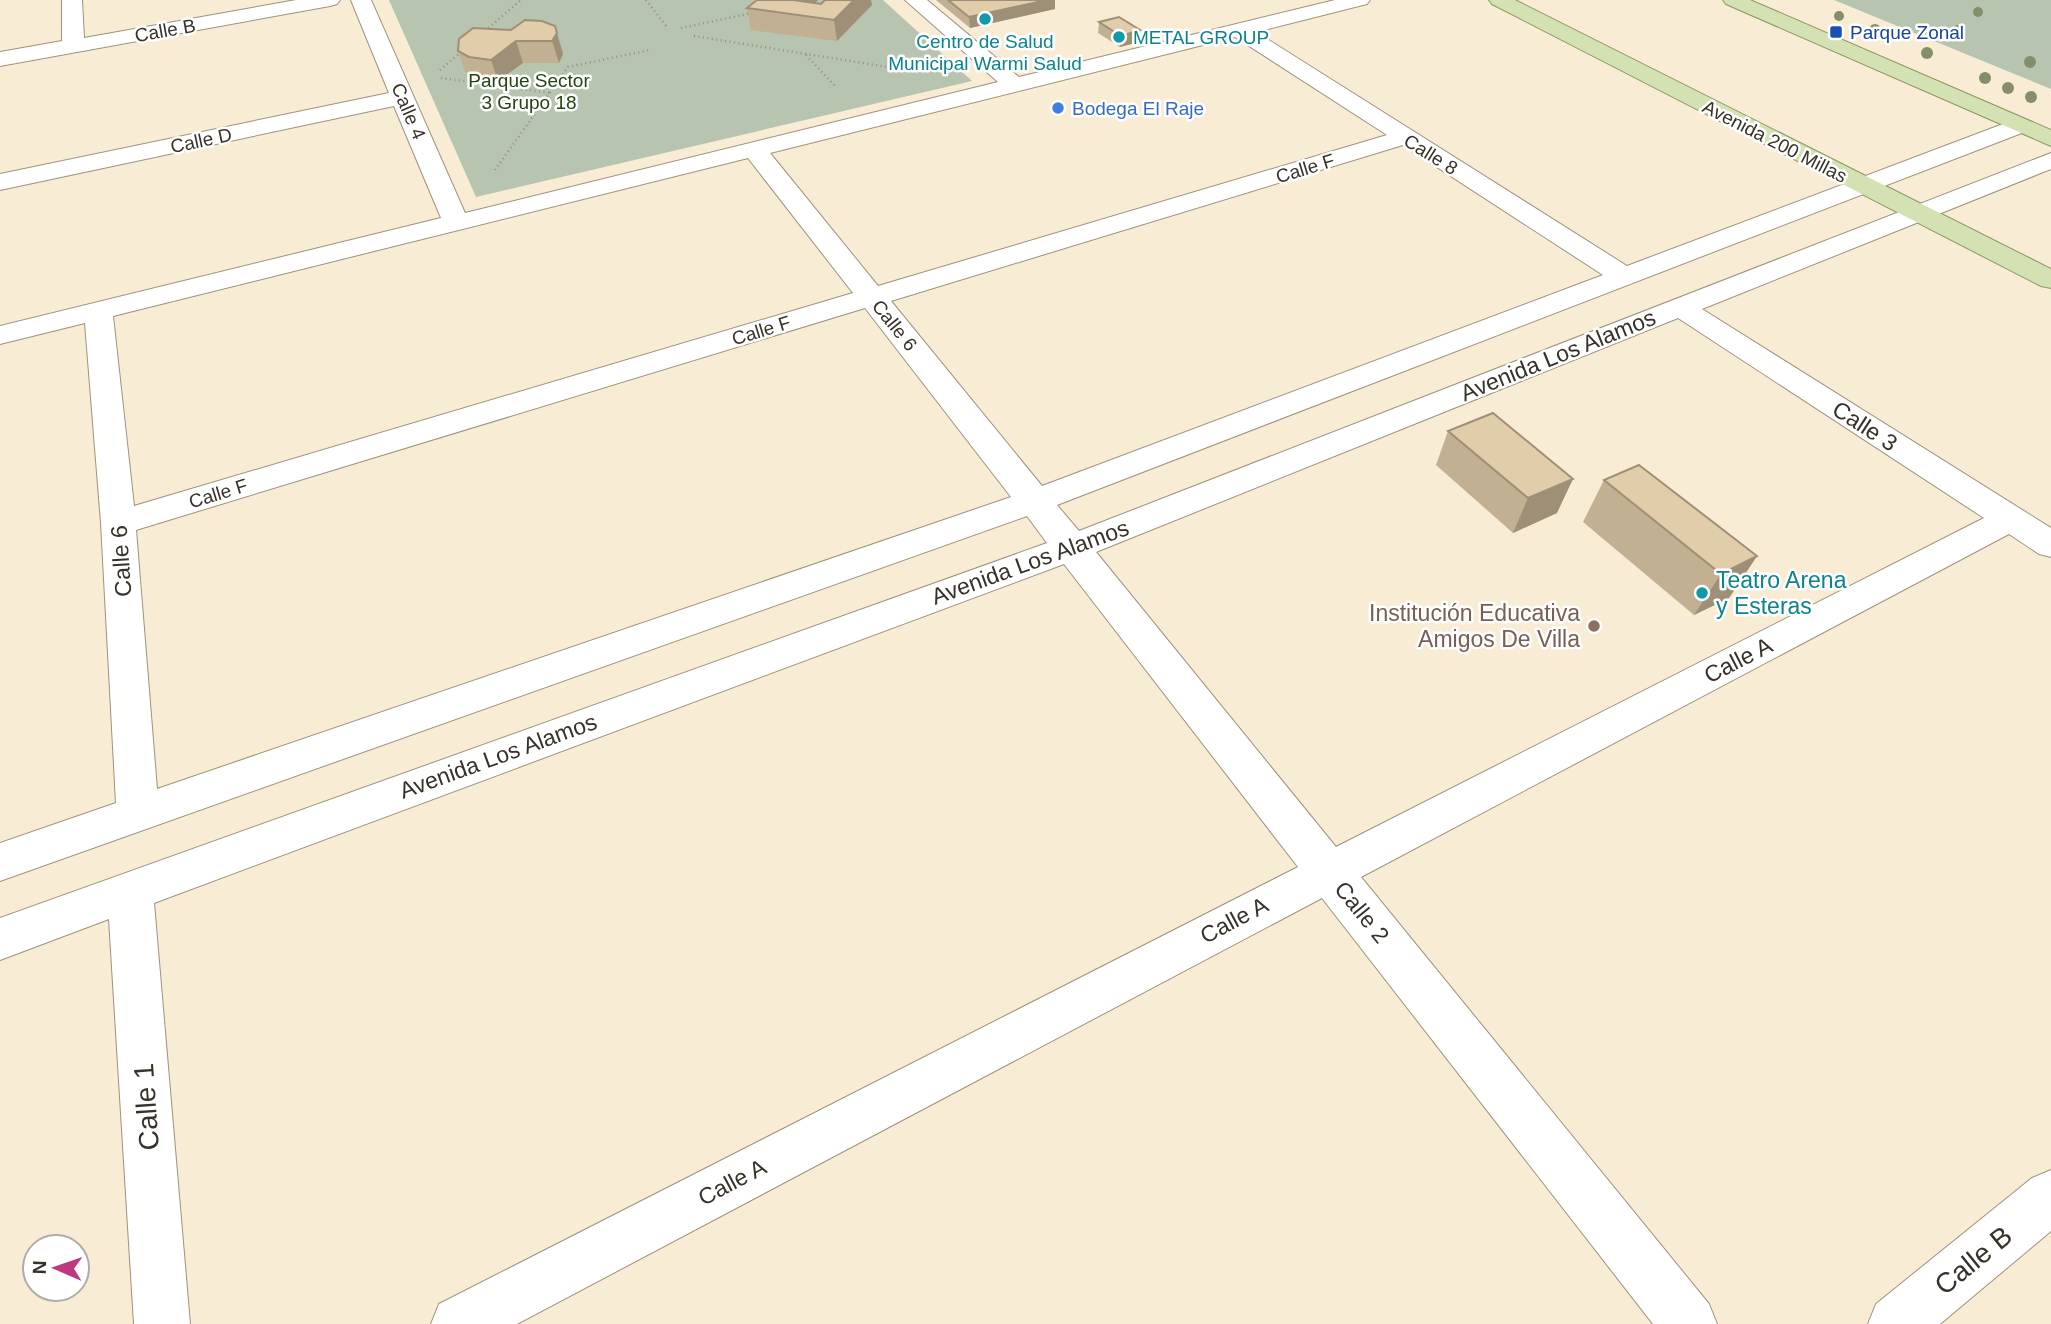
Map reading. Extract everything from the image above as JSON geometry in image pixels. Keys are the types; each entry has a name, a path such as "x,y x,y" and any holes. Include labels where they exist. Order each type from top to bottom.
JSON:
{"main road":[{"name":"Avenida 200 Millas","path":"1499,0 2051,280"},
{"path":"1733,0 2051,139"}],"street":[{"path":"72,0 73,46"},
{"name":"Calle B","path":"0,59 330,0"},
{"name":"Calle 4","path":"361,0 456,223"},
{"path":"915,0 1015,85"},
{"path":"0,335 1360,0"},
{"name":"Calle 8","path":"1239,30 1624,276"},
{"name":"Calle D","path":"0,182 402,97"},
{"path":"0,862 1035,501 2019,126"},
{"name":"Calle F","path":"118,523 1405,138"},
{"name":"Calle 6","path":"754,149 1035,501"},
{"name":"Avenida Los Alamos","path":"0,939 1071,548 2051,160"},
{"name":"Calle 3","path":"1679,307 2051,545"},
{"name":"Calle 6","path":"98,310 118,523 138,812"},
{"name":"Calle 2","path":"1035,501 1689,1324"},
{"name":"Calle A","path":"460,1324 2010,519"},
{"name":"Calle 1","path":"130,890 162,1324"},
{"name":"Calle B","path":"1896,1324 2051,1197"}],"path":[{"path":"482,34 521,0"},
{"path":"646,0 667,27"},
{"path":"681,28 760,11"},
{"path":"694,36 900,69"},
{"path":"456,223 568,67 650,50"},
{"path":"462,51 432,77 551,93"}],"green space":[{"name":"Parque Sector 3 Grupo 18","path":"389,0 883,0 972,81 476,197"},
{"path":"1834,0 2051,0 2051,89"}],"building":[{"path":"757,0 793,0 821,4 825,0 854,0 834,20 747,8"},
{"path":"948,0 1047,0 969,17"},
{"path":"1119,17 1140,30 1121,36 1099,22"},
{"path":"525,20 542,21 555,26 557,33 552,41 516,41 491,60 469,57 458,51 459,39 473,28 511,30"},
{"path":"1493,413 1573,479 1528,498 1448,431"},
{"path":"1639,465 1757,556 1721,574 1604,480"}],"place":[{"name":"Centro de Salud Municipal Warmi Salud","path":"985,19"},
{"name":"Parque Zonal","path":"1836,32"},
{"name":"METAL GROUP","path":"1119,37"},
{"name":"Bodega El Raje","path":"1058,108"},
{"name":"Teatro Arena y Esteras","path":"1702,593"},
{"name":"Institución Educativa Amigos De Villa","path":"1594,626"}]}
